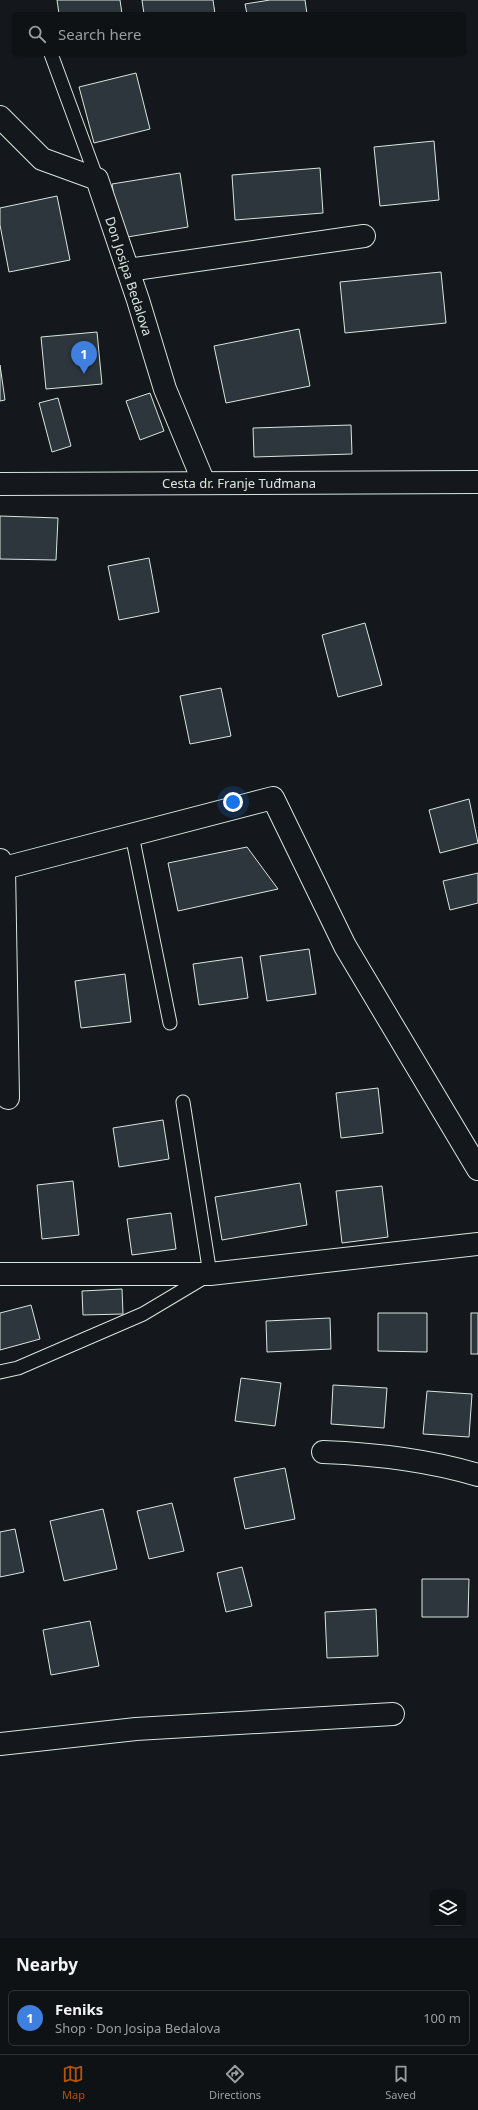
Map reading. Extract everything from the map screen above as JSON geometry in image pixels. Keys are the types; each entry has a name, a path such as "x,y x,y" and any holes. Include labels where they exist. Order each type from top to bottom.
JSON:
{"street":[{"path":"0,117 42,159 97,179"},
{"name":"Don Josipa Bedalova","path":"97,179 128,270 165,389 204,483"},
{"path":"128,270 364,236"},
{"name":"Cesta dr. Franje Tuđmana","path":"0,484 478,482"},
{"path":"8,1098 2,864 132,835 273,798 344,946 478,1169"},
{"path":"0,1274 210,1274 478,1244"},
{"path":"323,1452 365,1454 447,1466 478,1475"},
{"path":"0,1744 136,1729 393,1714"}],"lane":[{"path":"52,56 97,179"},
{"path":"132,835 170,1023"},
{"path":"0,1372 18,1368 143,1314 210,1274 183,1102"}],"building":[{"path":"57,0 120,0 122,12 59,12"},
{"path":"142,0 213,0 215,12 144,12"},
{"path":"270,0 305,0 307,12 247,12 245,4"},
{"path":"136,73 150,129 94,143 79,87"},
{"path":"434,141 439,200 380,206 374,147"},
{"path":"320,168 323,213 235,220 232,175"},
{"path":"180,173 188,227 121,238 112,184"},
{"path":"57,196 70,260 9,272 0,225 0,208"},
{"path":"441,272 446,323 345,333 340,282"},
{"path":"299,329 310,386 226,403 214,346"},
{"path":"97,332 102,384 46,389 41,337"},
{"path":"0,365 5,400 0,401"},
{"path":"150,393 164,431 140,440 126,401"},
{"path":"58,398 71,446 52,452 39,403"},
{"path":"351,425 352,454 254,457 253,428"},
{"path":"0,516 58,518 56,560 0,559"},
{"path":"149,558 159,612 119,620 108,566"},
{"path":"365,623 382,685 338,697 322,635"},
{"path":"221,688 231,736 190,744 180,696"},
{"path":"469,799 478,843 440,853 429,810"},
{"path":"247,847 278,889 178,911 168,863"},
{"path":"478,873 478,903 450,910 443,881"},
{"path":"309,949 316,994 267,1001 260,956"},
{"path":"242,957 248,998 199,1005 193,964"},
{"path":"125,974 131,1022 81,1028 75,981"},
{"path":"378,1088 383,1133 341,1138 336,1093"},
{"path":"163,1120 169,1159 119,1167 113,1128"},
{"path":"73,1181 79,1235 42,1239 37,1185"},
{"path":"300,1183 307,1225 222,1240 215,1197"},
{"path":"382,1186 388,1237 342,1243 336,1191"},
{"path":"171,1213 176,1249 132,1255 127,1219"},
{"path":"122,1289 123,1314 83,1315 82,1291"},
{"path":"31,1305 40,1339 0,1350 0,1313"},
{"path":"378,1313 427,1313 427,1352 378,1351"},
{"path":"471,1313 478,1313 478,1354 471,1354"},
{"path":"330,1318 331,1349 267,1352 266,1321"},
{"path":"241,1378 281,1383 275,1426 235,1421"},
{"path":"333,1385 387,1388 384,1428 331,1424"},
{"path":"427,1391 472,1394 469,1437 423,1434"},
{"path":"285,1468 295,1519 245,1529 234,1478"},
{"path":"172,1503 184,1551 149,1559 137,1511"},
{"path":"103,1509 117,1569 64,1581 50,1521"},
{"path":"15,1529 24,1572 0,1577 0,1532"},
{"path":"242,1567 252,1606 226,1612 217,1573"},
{"path":"422,1579 469,1579 468,1617 422,1617"},
{"path":"376,1609 378,1656 327,1658 325,1612"},
{"path":"90,1621 99,1666 51,1675 43,1630"}],"place":[{"name":"Feniks","path":"84,374"}]}
